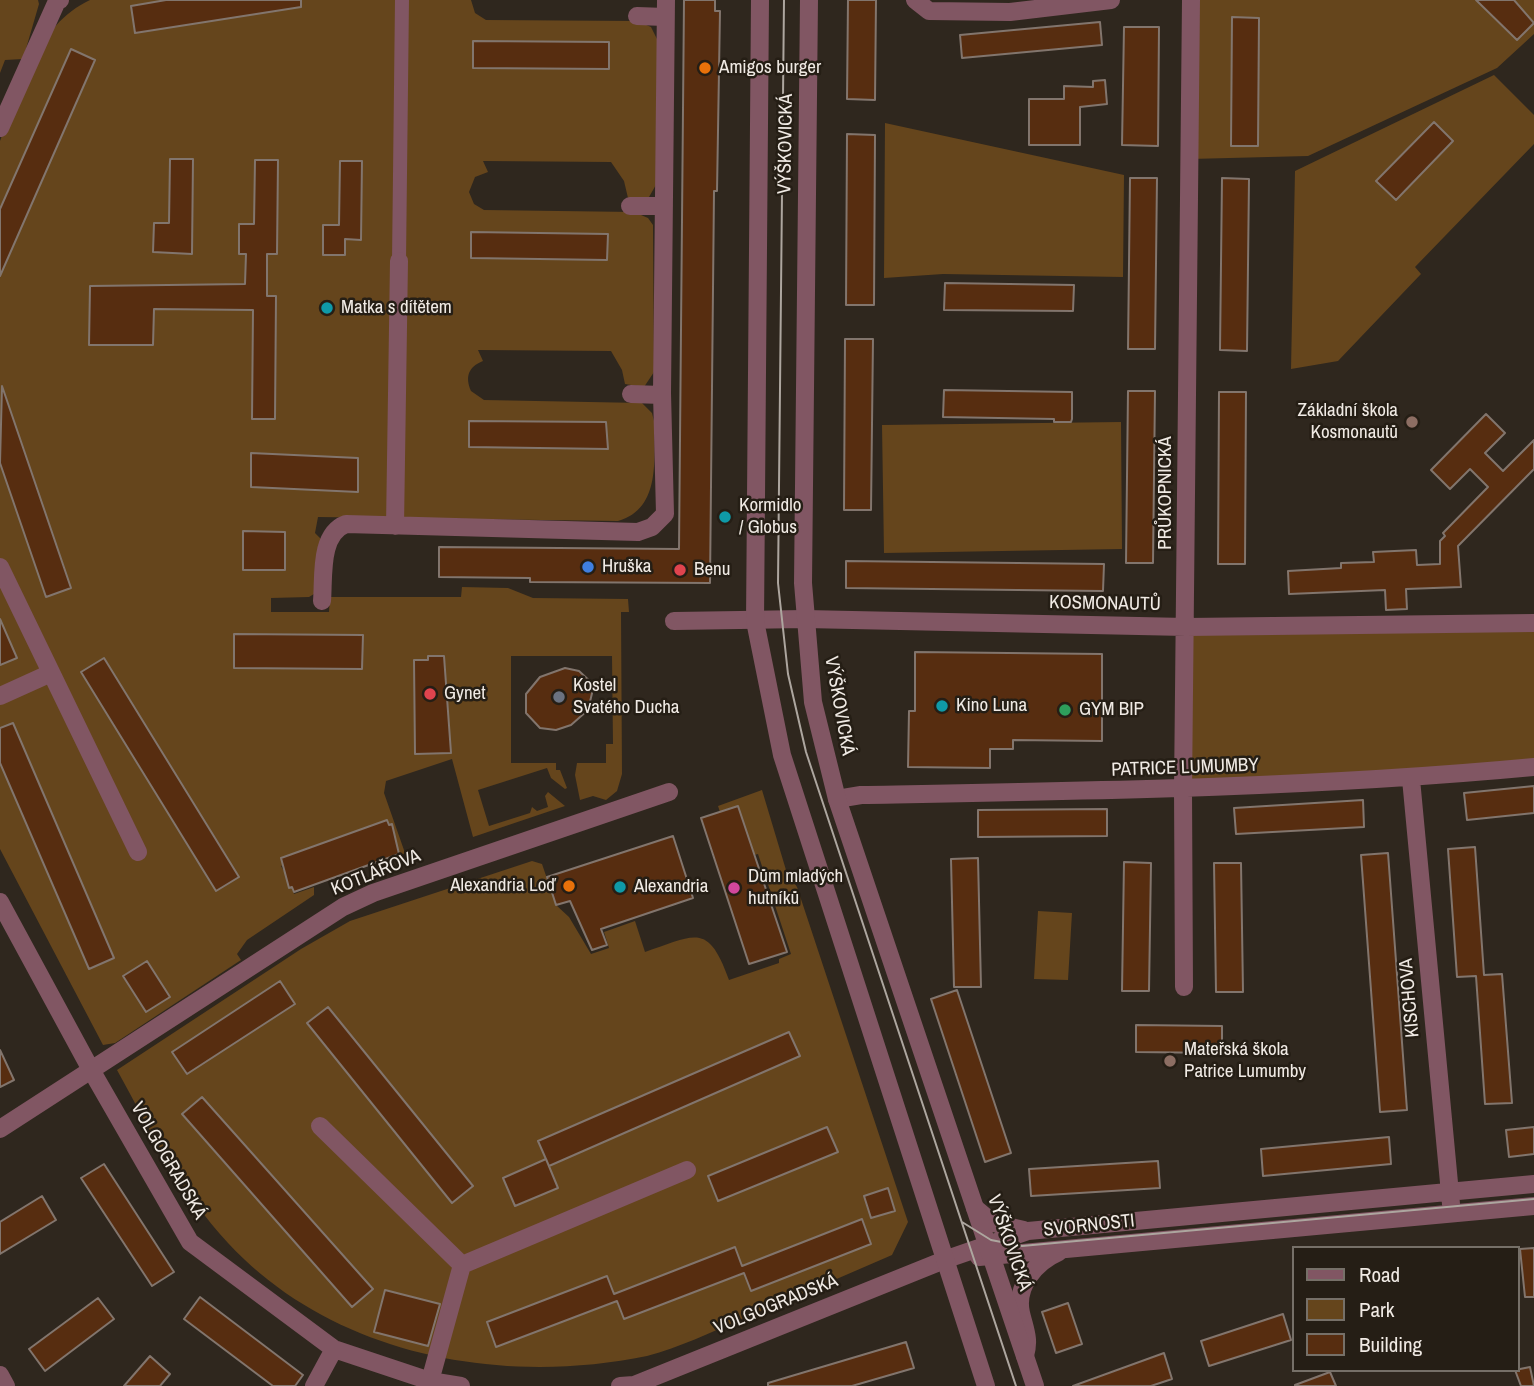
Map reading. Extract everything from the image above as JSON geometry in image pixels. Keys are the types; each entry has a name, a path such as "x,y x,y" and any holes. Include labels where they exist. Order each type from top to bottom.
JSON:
{"street":[{"path":"0,128 58,0"},
{"path":"395,526 402,0"},
{"name":"VÝŠKOVICKÁ","path":"760,0 755,621 782,755 986,1386"},
{"name":"VÝŠKOVICKÁ","path":"809,0 805,619 814,702 837,799 1035,1386"},
{"path":"915,0 929,11 1010,12 1111,0"},
{"name":"PRŮKOPNICKÁ","path":"1184,987 1183,790 1191,0"},
{"path":"322,601 328,539 336,528 345,524 638,532 652,527 665,514 662,395 665,8 637,16"},
{"path":"630,206 664,206"},
{"path":"631,394 662,395"},
{"path":"0,567 138,852"},
{"name":"KOSMONAUTŮ","path":"674,621 805,619 1186,627 1534,623"},
{"path":"0,696 51,673"},
{"name":"PATRICE LUMUMBY","path":"837,799 862,795 1183,790 1411,779 1534,767"},
{"name":"KISCHOVA","path":"1411,779 1452,1214"},
{"name":"KOTLÁŘOVA","path":"0,1129 310,926 363,897 669,792"},
{"name":"VOLGOGRADSKÁ","path":"0,902 90,1068 190,1242 334,1349 430,1381 461,1386"},
{"path":"320,1126 462,1265"},
{"path":"462,1265 687,1170"},
{"name":"SVORNOSTI","path":"990,1250 1034,1229 1534,1184"},
{"name":"SVORNOSTI","path":"947,1259 990,1250 1070,1249 1534,1206"},
{"path":"975,1208 982,1217 1003,1227 1034,1229"},
{"path":"1025,1356 1029,1341 1020,1309 1023,1288 1046,1258 1070,1249"},
{"name":"VOLGOGRADSKÁ","path":"629,1386 947,1259"},
{"path":"430,1381 462,1265"},
{"path":"314,1386 334,1349"},
{"path":"0,1375 6,1386"}],"green space":[{"path":"0,0 38,0 39,4 23,59 5,60 0,73"},
{"path":"90,0 471,0 475,13 486,20 637,21 651,27 658,41 657,183 649,197 628,198 624,181 611,162 483,161 488,172 475,177 469,192 474,204 484,210 634,212 648,218 653,225 654,372 644,387 625,384 622,370 611,351 478,350 483,361 471,369 468,377 471,391 484,400 642,403 652,413 655,450 649,493 642,505 632,515 618,521 318,517 315,533 322,540 319,591 309,597 271,598 271,612 329,612 330,597 461,597 462,587 508,588 533,598 628,599 629,612 621,612 622,774 617,791 606,800 593,796 580,800 575,775 577,763 606,763 606,744 613,744 612,656 511,656 511,763 556,763 556,770 560,770 567,788 551,778 547,768 478,790 489,826 530,813 532,807 537,811 548,807 545,796 548,792 565,806 473,837 452,759 386,781 384,793 405,853 400,856 392,826 281,866 289,880 289,889 292,888 294,894 314,887 314,895 247,940 237,954 241,960 115,1043 103,1045 0,849 0,141 23,81 43,42 71,11"},
{"path":"1191,0 1534,0 1534,34 1497,68 1308,156 1190,159"},
{"path":"1494,75 1534,115 1534,144 1415,267 1421,274 1338,361 1291,369 1295,171"},
{"path":"885,123 1124,175 1123,277 943,274 884,278"},
{"path":"1121,422 1122,549 884,553 882,425"},
{"path":"1534,623 1534,767 1183,790 1186,627"},
{"path":"762,790 786,870 797,887 908,1222 892,1255 695,1339 647,1356 591,1364 535,1367 478,1363 422,1353 368,1336 317,1313 270,1282 228,1243 195,1203 154,1138 117,1070 301,949 350,921 532,861 542,864 556,905 569,917 591,954 609,948 604,932 635,921 645,952 688,938 707,941 721,961 729,980 779,963 779,959 791,954 758,854 754,855 738,806 720,812 718,806"},
{"path":"1038,911 1072,913 1068,980 1034,979"}],"building":[{"path":"166,0 301,0 301,7 135,33 131,6"},
{"path":"684,0 715,0 715,11 720,11 717,191 714,191 710,583 530,582 530,578 439,577 439,547 679,549"},
{"path":"848,0 876,0 875,100 847,99"},
{"path":"1476,0 1514,0 1534,23 1517,40"},
{"path":"1232,17 1259,18 1258,146 1231,146"},
{"path":"1100,22 1102,45 962,58 960,35"},
{"path":"1124,27 1159,27 1158,146 1122,145"},
{"path":"473,41 609,42 609,69 473,68"},
{"path":"71,49 95,60 0,276 0,209"},
{"path":"1105,80 1107,104 1080,107 1080,145 1029,145 1029,99 1064,99 1064,86 1093,87 1093,81"},
{"path":"1434,122 1453,141 1396,200 1376,181"},
{"path":"847,134 875,135 874,305 846,305"},
{"path":"170,159 193,159 192,254 153,252 154,223 169,223"},
{"path":"255,160 278,160 277,254 267,254 267,296 276,296 275,419 252,419 253,310 154,309 153,345 89,345 90,286 245,284 246,254 239,254 239,224 254,224"},
{"path":"340,161 362,161 361,240 345,239 345,255 323,255 323,225 339,225"},
{"path":"1130,178 1157,178 1155,349 1128,349"},
{"path":"1222,178 1249,179 1247,351 1220,350"},
{"path":"471,232 608,234 607,260 471,258"},
{"path":"945,283 1074,285 1073,311 944,310"},
{"path":"845,339 873,339 871,510 844,510"},
{"path":"2,386 71,588 46,597 0,463"},
{"path":"944,390 1072,392 1072,419 1071,422 1054,422 1054,419 943,417"},
{"path":"1128,391 1155,391 1153,563 1126,563"},
{"path":"1219,392 1246,392 1245,564 1218,564"},
{"path":"1486,414 1505,433 1485,453 1503,471 1534,440 1534,469 1458,546 1461,587 1406,589 1407,609 1386,610 1385,590 1289,594 1288,571 1341,568 1341,563 1374,562 1373,552 1416,550 1417,565 1440,564 1440,541 1445,536 1443,533 1488,487 1470,469 1450,489 1431,470"},
{"path":"469,421 606,422 608,449 469,447"},
{"path":"251,453 358,458 358,492 251,487"},
{"path":"243,531 285,532 285,570 243,570"},
{"path":"846,561 1104,564 1103,591 846,588"},
{"path":"0,619 17,658 0,665"},
{"path":"234,634 363,635 362,669 234,668"},
{"path":"915,652 1102,654 1102,741 1013,740 1013,749 990,749 990,768 908,767 909,711 915,711"},
{"path":"428,656 444,656 451,753 415,754 414,660 428,660"},
{"path":"104,658 239,877 216,891 81,672"},
{"name":"Kostel Svatého Ducha","path":"565,668 579,671 594,685 588,710 571,725 556,730 540,728 526,713 526,694 540,677"},
{"path":"13,723 114,958 89,969 0,763 0,728"},
{"path":"1534,786 1534,813 1467,820 1464,793"},
{"path":"1363,800 1364,827 1236,834 1234,808"},
{"path":"738,806 787,952 749,964 701,818"},
{"path":"1107,809 1107,836 978,837 978,810"},
{"path":"387,820 389,825 392,824 399,854 294,892 292,887 289,888 281,858"},
{"name":"Alexandria","path":"673,836 693,898 601,929 607,945 592,950 570,901 556,905 547,877"},
{"path":"1475,847 1484,975 1502,974 1512,1103 1485,1104 1476,976 1457,977 1448,849"},
{"path":"1388,853 1407,1110 1380,1112 1361,855"},
{"path":"978,858 981,987 954,987 951,859"},
{"path":"1124,862 1151,863 1149,991 1122,991"},
{"path":"1214,863 1241,863 1243,992 1216,992"},
{"path":"147,961 170,997 146,1012 123,976"},
{"path":"280,981 295,1004 187,1074 172,1052"},
{"path":"957,990 1011,1153 985,1162 931,999"},
{"path":"328,1007 473,1186 452,1203 307,1023"},
{"path":"1136,1025 1222,1026 1222,1053 1136,1052"},
{"path":"789,1032 800,1056 549,1166 538,1141"},
{"path":"0,1050 14,1080 0,1087"},
{"path":"202,1097 373,1289 352,1307 182,1114"},
{"path":"827,1127 838,1152 718,1201 708,1176"},
{"path":"1534,1127 1534,1154 1509,1157 1506,1130"},
{"path":"1389,1137 1391,1164 1263,1176 1261,1149"},
{"path":"546,1159 558,1188 515,1206 503,1178"},
{"path":"1158,1161 1160,1188 1031,1196 1029,1169"},
{"path":"104,1164 174,1272 152,1286 81,1178"},
{"path":"888,1188 895,1211 871,1218 864,1196"},
{"path":"42,1196 56,1220 0,1254 0,1222"},
{"path":"862,1219 871,1244 751,1291 744,1273 624,1319 617,1301 496,1347 487,1322 607,1276 614,1294 735,1247 742,1266"},
{"path":"1534,1248 1534,1297 1525,1297 1520,1249"},
{"path":"385,1290 440,1304 428,1346 374,1332"},
{"path":"200,1297 303,1375 295,1386 273,1386 184,1319"},
{"path":"98,1298 114,1319 45,1371 29,1349"},
{"path":"1068,1303 1082,1344 1056,1353 1042,1312"},
{"path":"1283,1314 1291,1340 1209,1366 1201,1341"},
{"path":"906,1342 914,1368 852,1386 768,1386 768,1383"},
{"path":"1164,1353 1172,1379 1151,1386 1073,1386"},
{"path":"150,1356 170,1374 160,1386 124,1386"},
{"path":"1530,1367 1534,1386 1521,1386 1516,1372 1520,1372 1520,1369"},
{"path":"1330,1372 1336,1386 1295,1386 1295,1385"}],"tram line":[{"path":"784,0 778,583 788,674 806,752 1016,1386"},
{"path":"962,1222 991,1240 1022,1246 1534,1199"}],"place":[{"name":"Amigos burger","path":"705,68"},
{"name":"Matka s dítětem","path":"327,308"},
{"name":"Základní škola Kosmonautů","path":"1412,422"},
{"name":"Kormidlo / Globus","path":"725,517"},
{"name":"Hruška","path":"588,567"},
{"name":"Benu","path":"680,570"},
{"name":"Gynet","path":"430,694"},
{"name":"Kostel Svatého Ducha","path":"559,697"},
{"name":"Kino Luna","path":"942,706"},
{"name":"GYM BIP","path":"1065,710"},
{"name":"Alexandria Loď","path":"569,886"},
{"name":"Alexandria","path":"620,887"},
{"name":"Dům mladých hutníků","path":"734,888"},
{"name":"Mateřská škola Patrice Lumumby","path":"1170,1061"}]}
